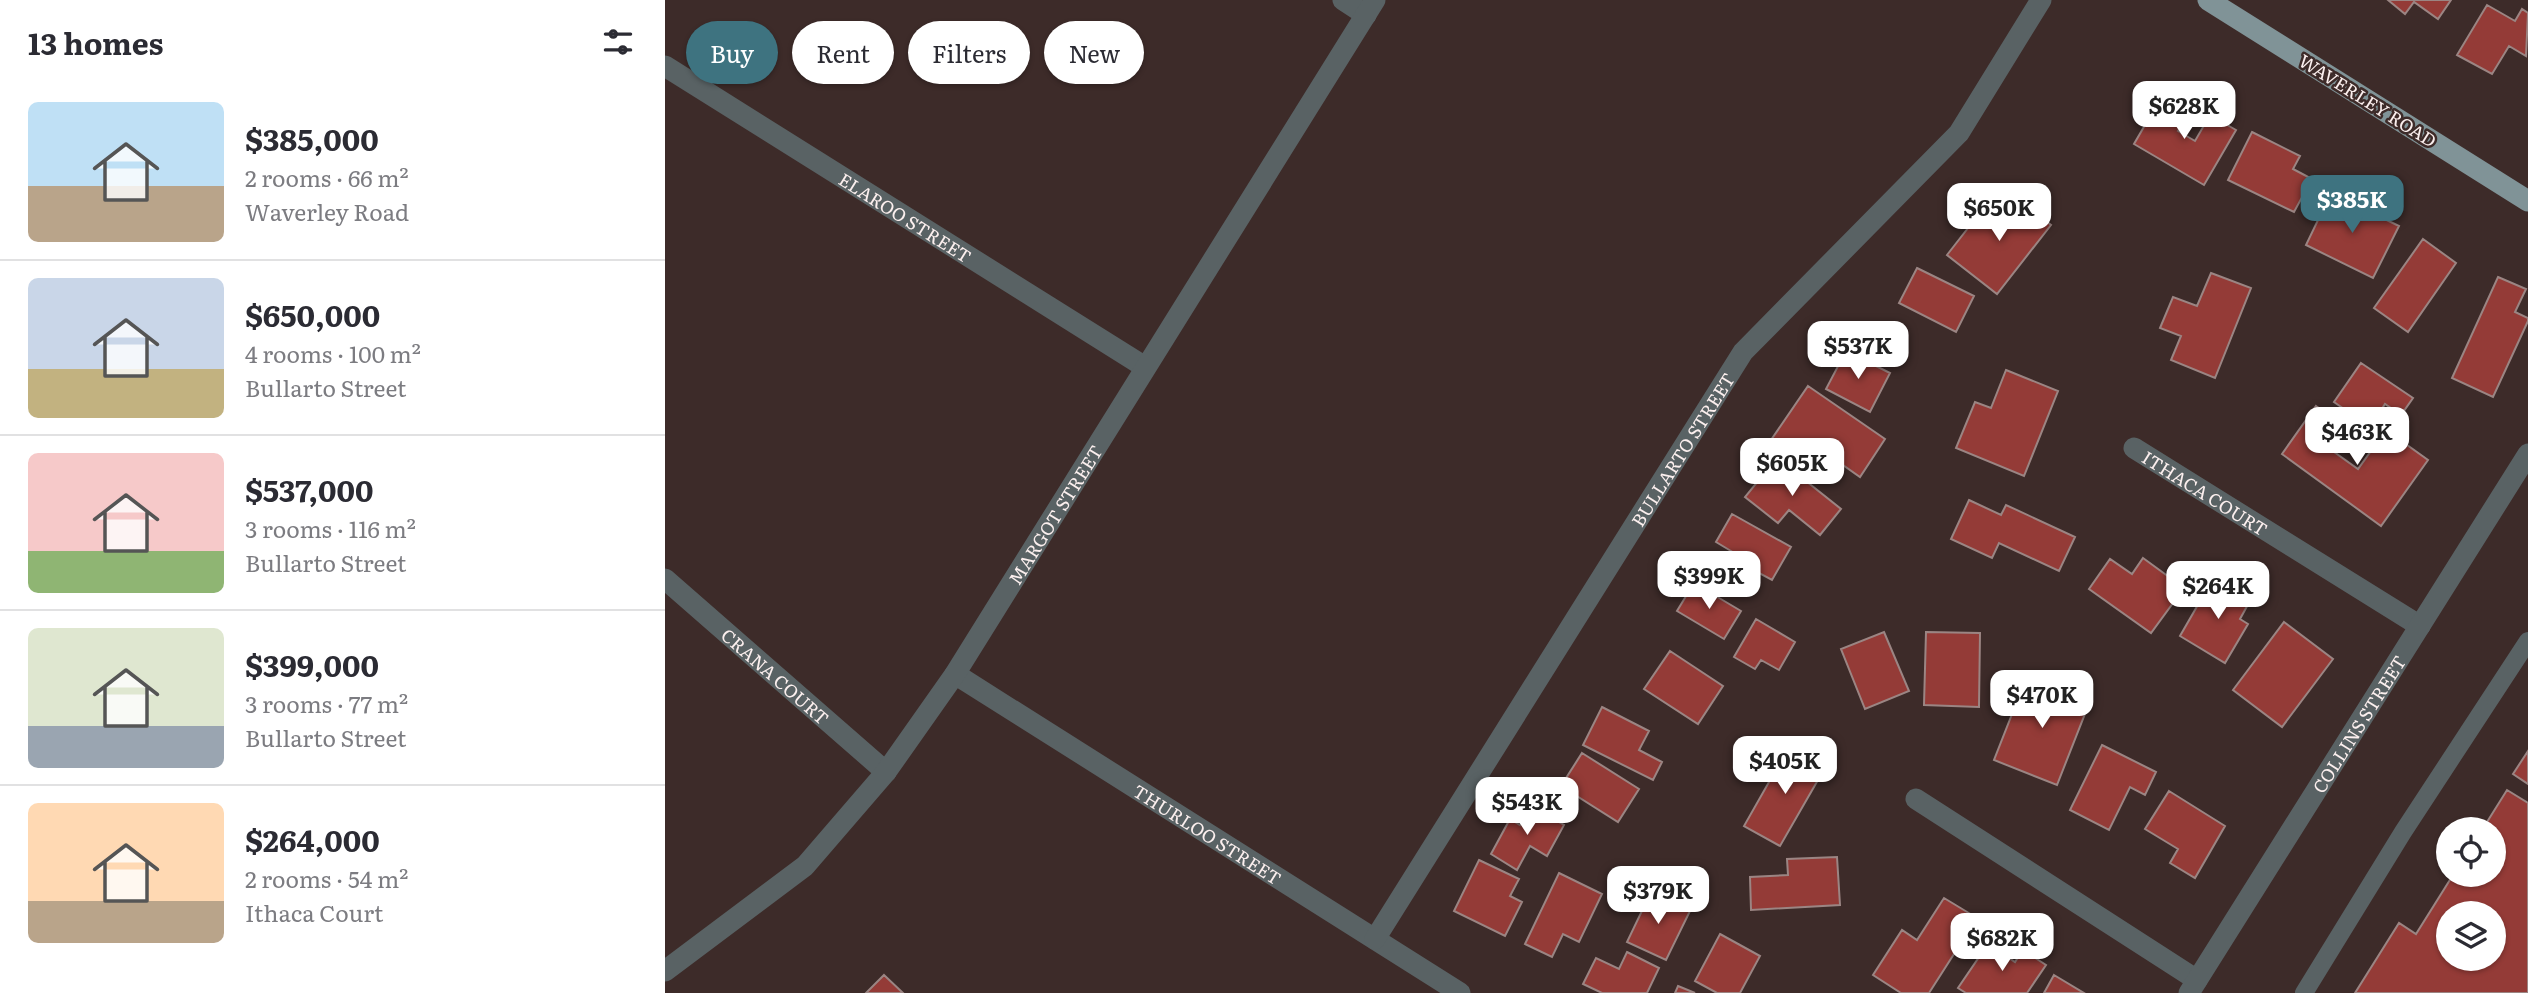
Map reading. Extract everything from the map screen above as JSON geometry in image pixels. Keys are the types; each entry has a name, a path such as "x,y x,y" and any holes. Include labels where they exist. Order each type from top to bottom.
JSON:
{"main road":[{"name":"WAVERLEY ROAD","path":"2208,0 2528,201"}],"street":[{"path":"1343,0 1371,7"},
{"name":"BULLARTO STREET","path":"1375,939 1743,352 1959,133 2041,0"},
{"name":"MARGOT STREET","path":"665,971 806,866 886,772 955,674 1371,7"},
{"name":"ELAROO STREET","path":"665,66 1145,367"},
{"name":"ITHACA COURT","path":"2134,448 2420,625"},
{"name":"COLLINS STREET","path":"2193,986 2528,454"},
{"name":"CRANA COURT","path":"665,579 886,772"},
{"name":"THURLOO STREET","path":"955,674 1460,993"},
{"path":"1916,799 2193,986"}],"lane":[{"path":"2304,993 2403,832 2528,641"}],"building":[{"path":"2388,0 2451,0 2438,19 2414,2 2405,14"},
{"path":"2487,5 2515,21 2522,9 2528,13 2526,56 2509,46 2492,74 2457,55"},
{"path":"2163,94 2190,110 2178,131 2195,141 2210,115 2236,130 2204,185 2134,144"},
{"path":"2252,132 2300,156 2293,169 2312,179 2294,212 2228,180"},
{"path":"2331,193 2399,226 2373,278 2306,245"},
{"path":"2018,199 2051,225 1997,294 1947,255 1990,200 2007,213"},
{"path":"2423,239 2456,263 2408,332 2374,308"},
{"path":"1917,268 1974,296 1956,332 1899,303"},
{"path":"2211,273 2251,288 2215,378 2171,360 2181,336 2160,328 2173,297 2197,306"},
{"path":"2498,277 2526,289 2515,312 2528,318 2528,321 2493,397 2452,378"},
{"path":"1846,351 1890,373 1870,412 1826,389"},
{"path":"2361,363 2413,398 2401,415 2385,404 2370,427 2334,402"},
{"path":"2006,370 2058,391 2024,476 1956,448 1975,402 1991,408"},
{"path":"1808,386 1885,439 1860,477 1813,444 1802,461 1771,440"},
{"path":"2316,406 2339,422 2323,444 2358,469 2386,430 2428,460 2381,526 2282,454"},
{"path":"1777,458 1841,509 1820,535 1789,510 1778,523 1745,497"},
{"path":"1969,500 2001,515 2006,505 2075,537 2059,571 1999,543 1992,558 1951,539"},
{"path":"1732,514 1791,547 1772,580 1733,559 1736,554 1716,542"},
{"path":"2143,558 2184,588 2151,633 2089,589 2110,559 2132,574"},
{"path":"2214,577 2251,599 2240,619 2248,624 2225,663 2180,636"},
{"path":"1694,583 1741,611 1724,639 1677,611"},
{"path":"1756,619 1795,642 1779,670 1761,660 1755,669 1734,657"},
{"path":"2284,622 2333,659 2282,727 2233,690"},
{"path":"1884,632 1909,691 1865,709 1841,649"},
{"path":"1926,632 1980,633 1979,707 1924,705"},
{"path":"1670,651 1723,686 1698,724 1644,689"},
{"path":"2027,676 2090,701 2057,785 1994,760"},
{"path":"1602,707 1649,731 1639,750 1662,762 1653,780 1583,745"},
{"path":"1790,745 1826,766 1780,846 1744,826"},
{"path":"2102,745 2156,772 2145,795 2130,787 2109,830 2070,810"},
{"path":"2528,751 2528,784 2513,774"},
{"path":"1582,753 1639,789 1618,822 1561,786"},
{"path":"2507,790 2528,803 2528,993 2355,993 2399,923 2416,934 2436,902 2436,971 2506,971 2506,901 2437,901 2445,887 2506,887 2506,817 2490,817"},
{"path":"2169,791 2225,826 2195,878 2170,863 2178,849 2145,829"},
{"path":"1531,806 1564,825 1547,856 1530,846 1517,870 1491,854 1510,819 1520,825"},
{"path":"1837,857 1840,905 1751,910 1750,877 1788,875 1787,859"},
{"path":"1479,860 1519,879 1510,896 1522,902 1505,936 1454,911"},
{"path":"1559,873 1602,894 1579,942 1563,934 1552,957 1525,944"},
{"path":"1651,892 1690,911 1666,960 1627,942"},
{"path":"1944,898 1977,918 1929,993 1901,993 1873,975 1902,930 1917,940"},
{"path":"1720,934 1760,956 1740,993 1717,993 1695,981"},
{"path":"1988,944 2015,962 2023,950 2046,965 2027,993 1966,993 1958,988"},
{"path":"1627,952 1659,968 1647,993 1602,993 1583,984 1596,958 1619,969"},
{"path":"884,975 903,993 866,993"},
{"path":"2054,975 2084,993 2044,993"},
{"path":"1678,986 1695,993 1675,993"}]}
